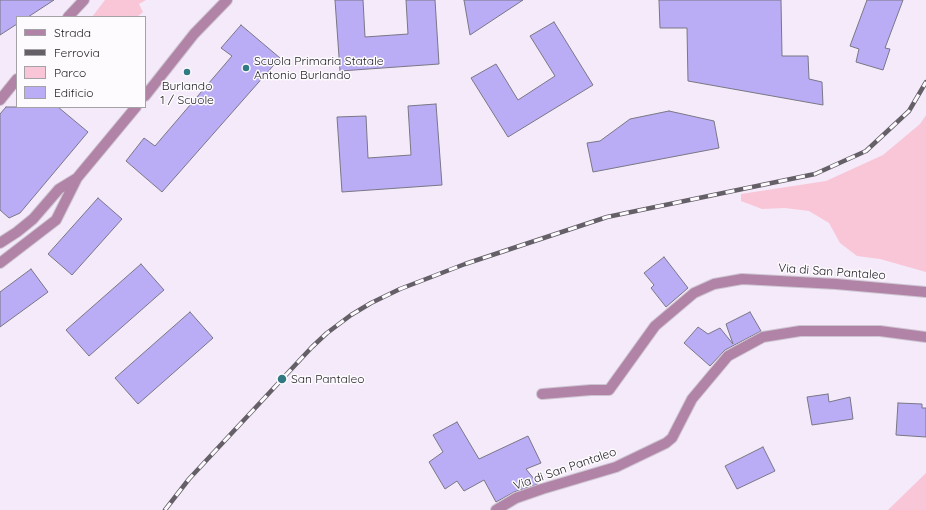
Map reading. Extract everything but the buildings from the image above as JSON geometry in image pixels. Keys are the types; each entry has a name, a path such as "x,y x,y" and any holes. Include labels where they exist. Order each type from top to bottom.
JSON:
{"street":[{"path":"69,16 84,0"},
{"path":"146,95 194,34 227,0"},
{"path":"0,100 16,80"},
{"path":"0,263 56,220 77,178 135,108"},
{"path":"0,243 33,219 59,189 77,178"},
{"name":"Via di San Pantaleo","path":"542,394 609,390 655,326 694,293 714,284 742,279 836,284 926,292"},
{"name":"Via di San Pantaleo","path":"496,510 516,498 616,467 666,443 672,438 692,399 728,356 763,337 800,331 880,331 926,337"}],"green space":[{"path":"105,0 146,0 139,4 143,12 138,16 93,16"},
{"path":"926,115 926,272 880,259 857,256 840,243 829,223 809,211 785,208 762,209 741,201 741,194 826,181 883,155 920,124"},
{"path":"926,473 926,510 888,510"}],"railway":[{"path":"165,510 189,479 312,347 327,333 351,315 371,303 400,289 465,264 607,217 815,174 866,151 909,111 926,82"}],"place":[{"name":"Scuola Primaria Statale Antonio Burlando","path":"246,68"},
{"name":"Burlando 1 / Scuole","path":"187,72"},
{"name":"San Pantaleo","path":"282,379"}]}
